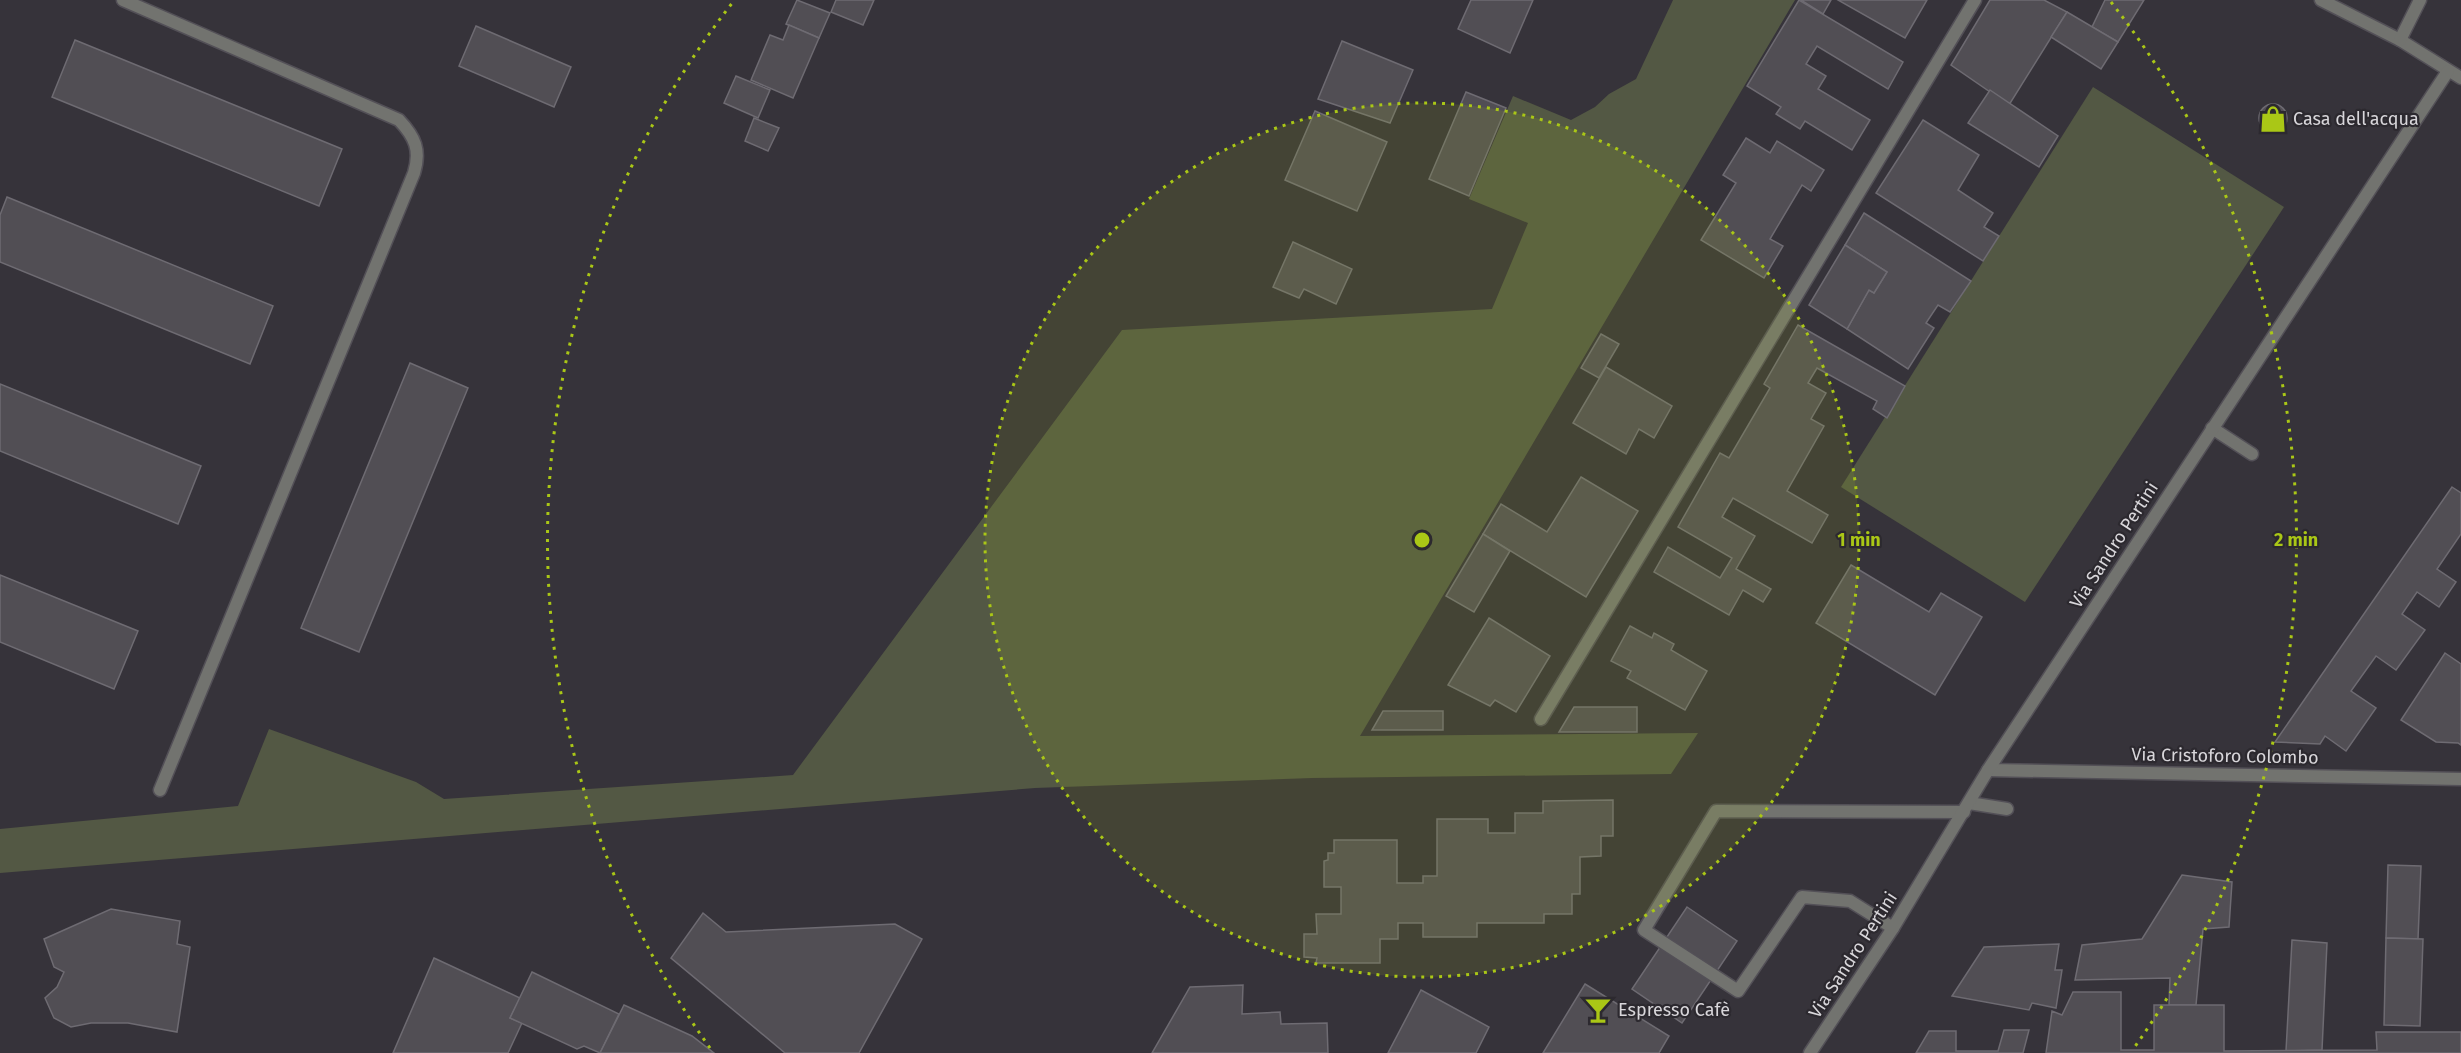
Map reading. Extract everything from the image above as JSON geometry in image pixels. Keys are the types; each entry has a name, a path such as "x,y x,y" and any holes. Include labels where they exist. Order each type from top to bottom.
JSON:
{"street":[{"path":"123,0 399,120 412,133 417,146 418,161 160,790"},
{"path":"1541,719 1975,0"},
{"path":"2321,0 2400,39 2461,78"},
{"path":"2400,39 2420,0"},
{"name":"Via Sandro Pertini","path":"1815,1050 1842,1002 1893,928 1988,770 2448,71"},
{"path":"2212,428 2252,454"},
{"name":"Via Cristoforo Colombo","path":"1988,770 2461,779"},
{"path":"1893,928 1850,901 1802,897 1738,991 1644,930 1716,812 1910,810 1967,807 2007,809"}],"green space":[{"path":"1673,0 1795,0 1360,736 1698,733 1671,774 1312,778 1035,788 0,873 0,829 238,806 269,729 416,782 444,799 793,775 1122,330 1492,309 1528,223 1469,199 1513,96 1571,120 1595,107 1609,94 1636,79"},
{"path":"2093,87 2284,207 2025,602 1841,487"}],"building":[{"path":"797,0 830,13 819,38 786,24"},
{"path":"836,0 874,0 863,25 831,12"},
{"path":"1471,0 1533,0 1510,53 1458,29"},
{"path":"1799,0 1903,62 1888,89 1817,46 1806,64 1826,76 1818,89 1870,120 1852,150 1805,121 1800,129 1776,114 1781,107 1747,86"},
{"path":"1801,0 1831,0 1823,14"},
{"path":"1838,0 1927,0 1905,38"},
{"path":"1990,0 2044,0 2067,12 2009,105 1951,65"},
{"path":"2105,0 2144,0 2118,42 2092,27"},
{"path":"2067,12 2118,42 2101,69 2051,37"},
{"path":"789,25 819,38 793,98 751,80 770,35 783,40"},
{"path":"476,26 571,67 554,107 459,66"},
{"path":"75,40 342,149 319,206 52,97"},
{"path":"1342,41 1413,70 1390,123 1318,99"},
{"path":"736,76 770,90 758,118 724,103"},
{"path":"1990,90 2058,136 2039,167 1968,123"},
{"path":"1466,92 1506,108 1469,196 1429,179"},
{"name":"Casa dell'acqua","path":"2273,104 2283,108 2287,118 2283,128 2273,132 2263,128 2259,118 2263,108"},
{"path":"1315,111 1387,142 1357,211 1285,180"},
{"path":"754,118 779,128 768,151 745,141"},
{"path":"1923,120 1979,155 1958,190 1993,213 1984,227 1999,236 1983,261 1876,193"},
{"path":"1746,138 1770,153 1777,141 1824,170 1811,191 1802,185 1770,239 1783,246 1764,278 1701,240 1736,183 1723,175"},
{"path":"7,197 273,306 250,364 0,262 0,215"},
{"path":"1864,213 1971,281 1950,312 1938,305 1926,323 1934,328 1908,369 1847,329 1869,290 1874,293 1887,272 1845,245"},
{"path":"1293,242 1352,269 1336,304 1304,289 1299,298 1273,287"},
{"path":"1845,245 1887,272 1874,293 1869,290 1847,329 1809,305"},
{"path":"1798,325 1905,386 1887,418 1873,409 1877,401 1817,368 1808,383 1826,393 1811,419 1824,426 1787,491 1828,515 1812,543 1733,498 1722,517 1755,536 1736,569 1771,589 1763,602 1743,590 1729,615 1654,572 1668,547 1720,578 1732,558 1678,527 1720,453 1729,458 1770,388 1764,384"},
{"path":"1601,334 1619,344 1599,378 1581,368"},
{"path":"410,363 468,388 359,652 301,628"},
{"path":"1606,367 1672,406 1654,438 1639,429 1626,454 1573,423"},
{"path":"0,384 201,466 178,524 0,451"},
{"path":"1581,477 1638,511 1586,597 1483,534 1501,504 1547,532"},
{"path":"2452,487 2461,493 2461,534 2437,569 2456,582 2439,607 2417,592 2402,614 2425,630 2396,670 2376,656 2351,691 2376,708 2346,751 2325,736 2320,744 2275,742"},
{"path":"1483,534 1510,551 1474,612 1446,596"},
{"path":"1851,565 1929,612 1941,593 1982,617 1935,695 1816,623"},
{"path":"0,575 138,631 114,689 0,642"},
{"path":"1489,618 1550,656 1516,712 1495,700 1490,706 1448,685"},
{"path":"1630,626 1652,638 1654,633 1674,644 1671,650 1707,671 1685,710 1627,678 1631,671 1611,661"},
{"path":"2445,653 2461,664 2461,745 2436,742 2401,720"},
{"path":"1574,707 1637,707 1637,732 1559,732"},
{"path":"1383,711 1443,711 1443,730 1372,730"},
{"path":"1613,800 1613,836 1601,836 1601,856 1580,857 1580,894 1572,894 1572,914 1544,914 1544,923 1477,923 1477,937 1423,937 1423,923 1398,923 1398,939 1380,939 1380,963 1316,963 1317,958 1304,957 1304,934 1317,934 1316,914 1341,914 1341,887 1324,887 1324,861 1328,860 1328,853 1334,853 1334,840 1397,840 1397,883 1423,883 1423,876 1437,876 1437,819 1488,819 1488,833 1515,833 1515,813 1543,813 1543,801"},
{"path":"2388,865 2421,866 2418,939 2386,938"},
{"path":"2182,875 2232,882 2229,927 2203,929 2196,1005 2169,1005 2170,978 2075,980 2082,945 2142,939"},
{"path":"1687,907 1737,941 1682,1023 1632,989"},
{"path":"111,909 180,921 177,944 190,947 177,1032 128,1023 91,1023 71,1027 54,1018 45,998 57,987 64,972 54,967 44,939"},
{"path":"703,913 726,932 895,924 922,939 859,1053 785,1053 671,958"},
{"path":"2386,938 2423,939 2420,1026 2384,1025"},
{"path":"2292,940 2327,943 2322,1050 2286,1051"},
{"path":"2059,944 2055,970 2062,970 2056,1008 2032,1003 2029,1010 1952,996 1984,947"},
{"path":"434,958 520,998 510,1018 522,1023 508,1053 393,1053"},
{"path":"532,972 619,1014 600,1053 584,1046 577,1049 510,1018"},
{"name":"Espresso Cafè","path":"1585,984 1669,1036 1659,1053 1543,1053"},
{"path":"1243,985 1242,1014 1280,1012 1281,1024 1327,1023 1328,1053 1152,1053 1190,987"},
{"path":"1421,990 1489,1027 1476,1053 1388,1053"},
{"path":"2073,992 2121,992 2121,1050 2154,1050 2154,1005 2224,1005 2224,1051 2377,1050 2376,1032 2461,1032 2461,1053 2046,1053 2052,1011 2062,1015"},
{"path":"624,1005 692,1036 714,1053 600,1053"},
{"path":"2004,1030 2029,1030 2023,1053 1916,1053 1929,1031 1956,1031 1956,1051 1998,1051"}],"place":[{"name":"Casa dell'acqua","path":"2273,119"},
{"name":"Espresso Cafè","path":"1598,1010"}]}
